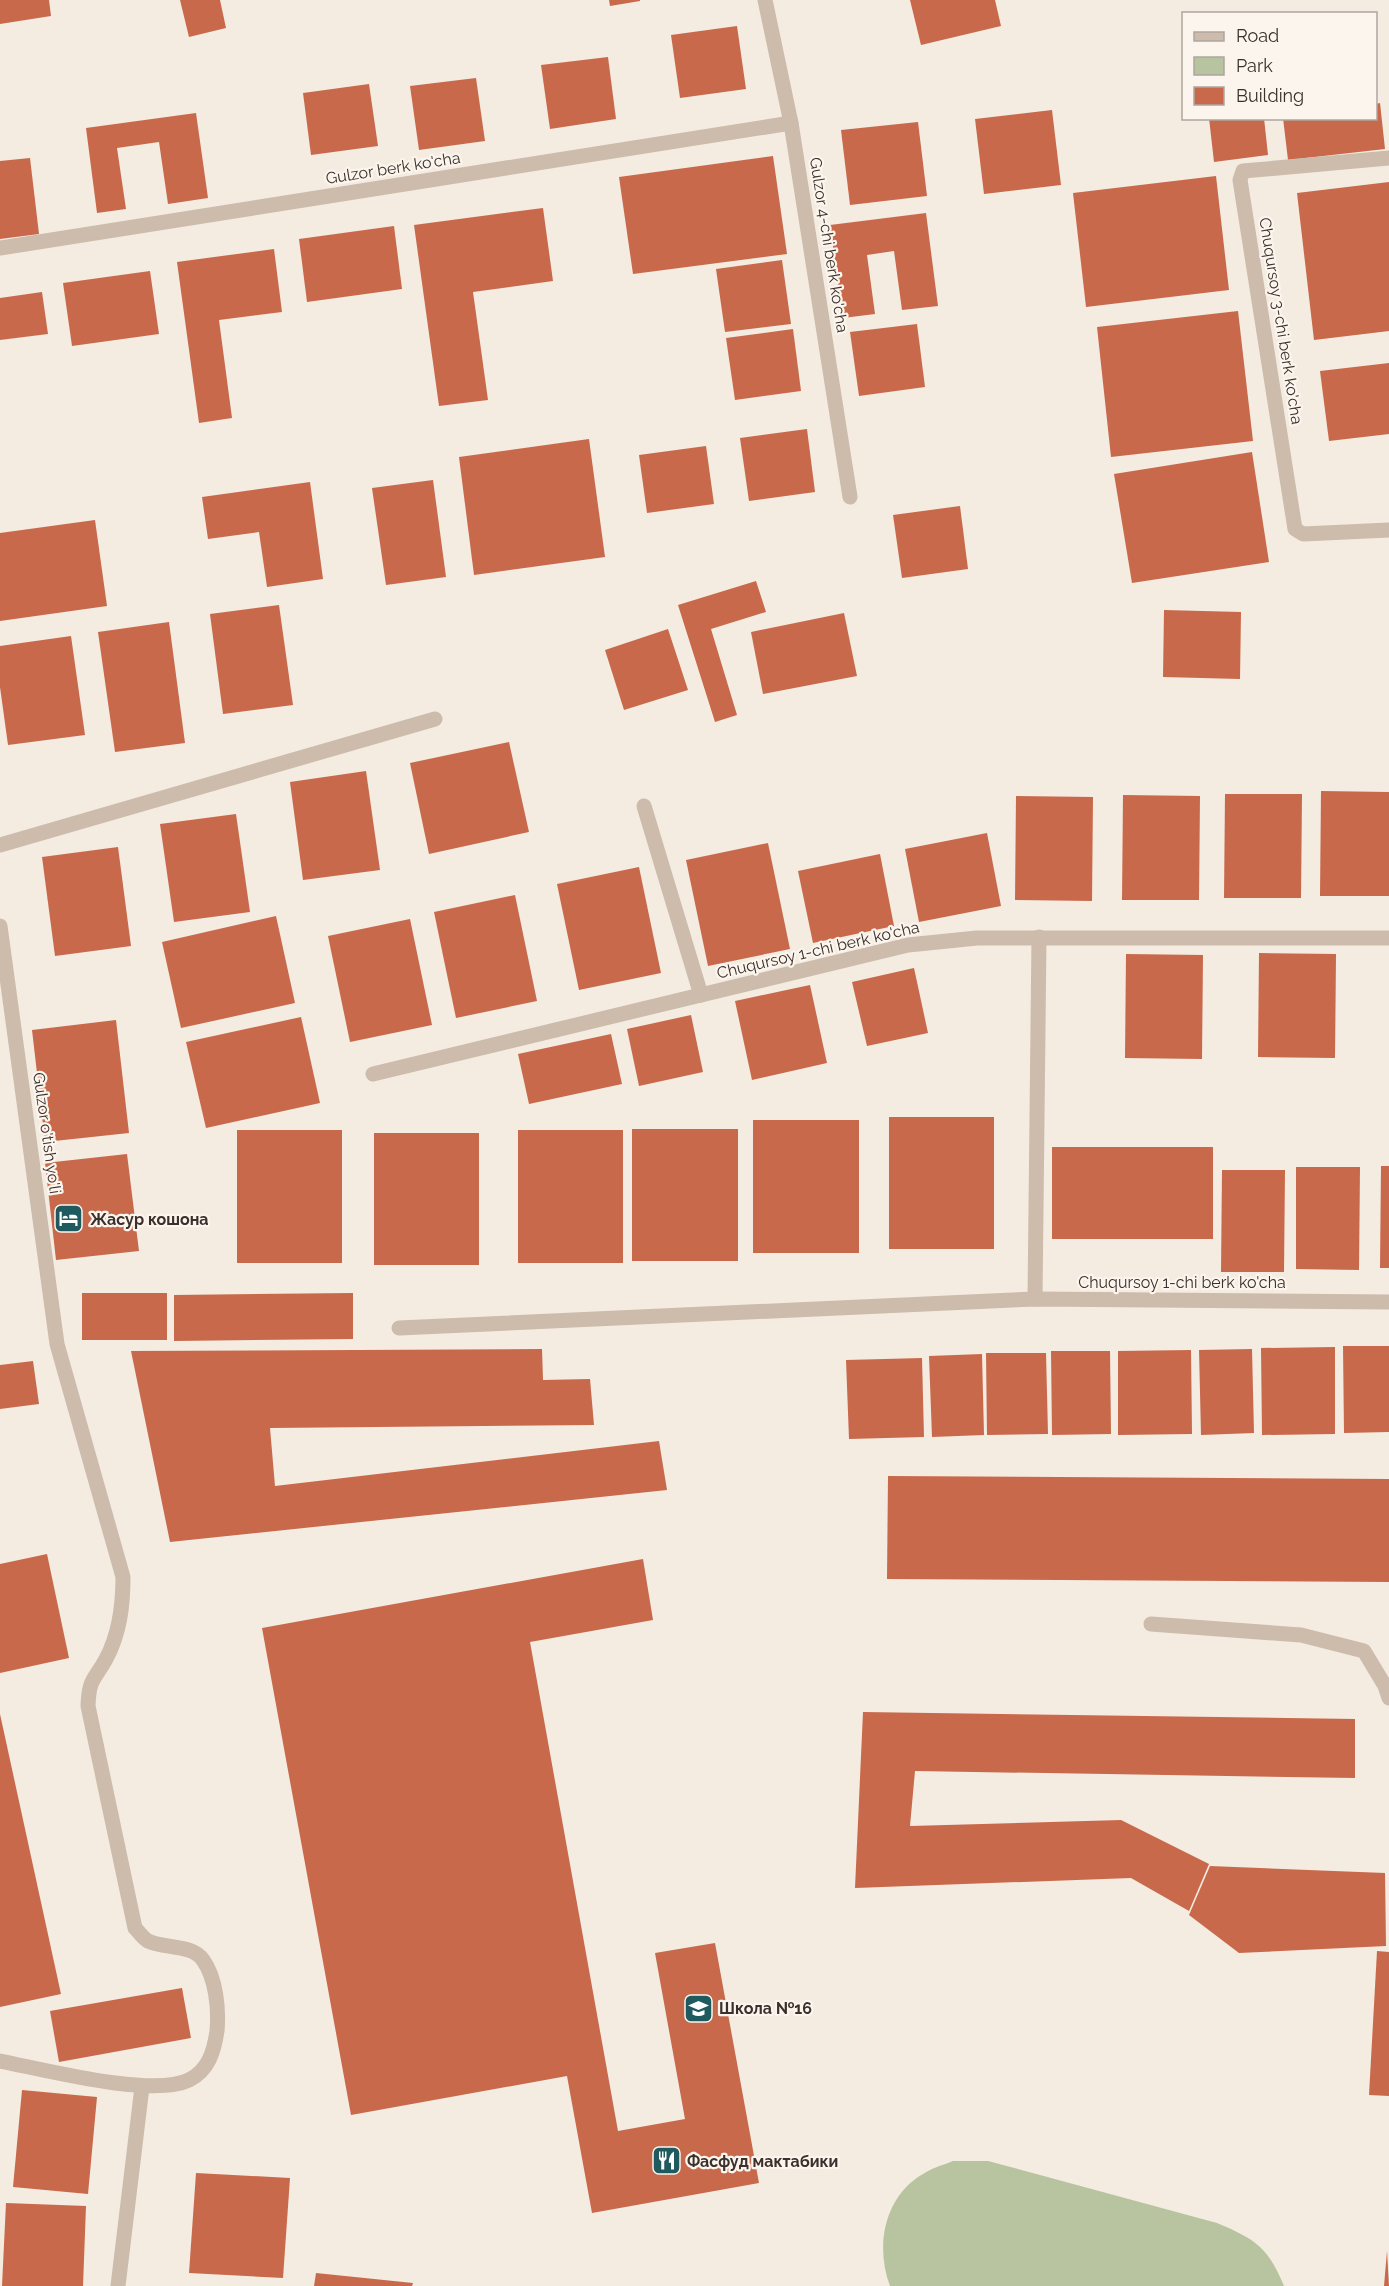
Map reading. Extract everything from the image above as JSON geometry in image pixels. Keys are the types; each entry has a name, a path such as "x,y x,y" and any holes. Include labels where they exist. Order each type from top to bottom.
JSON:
{"street":[{"name":"Gulzor 4-chi berk ko'cha","path":"765,0 791,123 850,497"},
{"name":"Gulzor berk ko'cha","path":"0,248 791,123"},
{"name":"Chuqursoy 3-chi berk ko'cha","path":"1389,158 1243,171 1240,180 1295,529 1303,534 1389,530"},
{"path":"0,845 435,719"},
{"path":"644,806 702,995"},
{"name":"Gulzor o'tish yo'li","path":"0,926 57,1344 123,1577 123,1607 106,1658 89,1683 88,1706 135,1928 148,1941 190,1952 202,1958 212,1977 218,2023 214,2053 202,2069 188,2080 142,2087 0,2061"},
{"path":"1035,1299 1039,937"},
{"name":"Chuqursoy 1-chi berk ko'cha","path":"373,1074 908,945 977,938 1039,937 1389,938"},
{"name":"Chuqursoy 1-chi berk ko'cha","path":"399,1328 1035,1299 1389,1302"},
{"path":"1151,1624 1301,1635 1364,1651 1385,1686 1389,1698"},
{"path":"118,2286 142,2087"}],"green space":[{"path":"953,2161 988,2161 1217,2223 1241,2234 1259,2246 1272,2262 1284,2286 890,2286 883,2255 886,2224 891,2209 899,2195 910,2184 926,2172"}],"building":[{"path":"0,0 49,0 51,16 0,24"},
{"path":"180,0 220,0 226,28 189,37"},
{"path":"609,0 640,0 640,1 610,6"},
{"path":"910,0 995,0 1001,26 921,45"},
{"path":"737,26 746,89 680,98 671,35"},
{"path":"608,57 616,119 550,129 541,65"},
{"path":"476,78 485,141 419,150 410,86"},
{"path":"369,84 378,146 311,155 303,93"},
{"path":"1380,103 1385,149 1288,160 1283,120 1377,120 1377,104"},
{"path":"1052,110 1061,185 984,194 975,119"},
{"path":"196,113 208,198 168,204 159,142 117,148 126,209 97,213 86,128"},
{"path":"1209,120 1264,120 1268,155 1214,162"},
{"path":"918,122 927,196 850,205 841,130"},
{"path":"773,156 787,254 633,274 619,177"},
{"path":"30,158 39,234 0,239 0,161"},
{"path":"1216,176 1229,290 1086,307 1073,193"},
{"path":"1389,182 1389,331 1314,340 1297,193"},
{"path":"543,208 553,281 473,292 488,400 439,406 414,225"},
{"path":"926,213 938,306 902,310 894,251 867,255 875,314 843,318 830,225"},
{"path":"394,226 402,289 307,302 299,239"},
{"path":"274,249 282,312 219,320 232,418 199,423 177,262"},
{"path":"782,260 791,324 725,332 716,269"},
{"path":"150,271 159,334 72,346 63,283"},
{"path":"42,292 48,334 0,340 0,298"},
{"path":"1238,311 1253,441 1111,457 1097,327"},
{"path":"917,324 925,387 859,396 850,332"},
{"path":"793,329 801,391 735,400 726,338"},
{"path":"1389,363 1389,434 1329,441 1320,371"},
{"path":"807,429 815,492 749,501 740,438"},
{"path":"589,439 605,557 474,575 459,457"},
{"path":"706,446 714,504 647,513 639,455"},
{"path":"1252,452 1269,562 1132,583 1114,474"},
{"path":"433,480 446,577 386,585 372,488"},
{"path":"310,482 323,579 267,587 259,532 208,539 202,497"},
{"path":"960,506 968,569 902,578 893,515"},
{"path":"95,520 107,606 0,621 0,533"},
{"path":"756,581 766,612 711,629 737,715 715,722 678,605"},
{"path":"279,605 293,705 223,714 210,614"},
{"path":"1164,610 1241,612 1240,679 1163,677"},
{"path":"844,613 857,676 763,694 751,632"},
{"path":"169,622 185,743 115,752 98,632"},
{"path":"668,629 688,690 624,710 605,650"},
{"path":"71,636 85,735 8,745 0,687 0,646"},
{"path":"509,742 529,832 429,854 410,763"},
{"path":"366,771 380,870 303,880 290,782"},
{"path":"1321,791 1389,792 1389,896 1320,896"},
{"path":"1225,794 1302,794 1301,898 1224,898"},
{"path":"1123,795 1200,796 1199,900 1122,900"},
{"path":"1016,796 1093,797 1092,901 1015,900"},
{"path":"236,814 250,912 174,922 160,824"},
{"path":"987,833 1001,906 919,922 905,849"},
{"path":"768,843 790,949 708,966 686,860"},
{"path":"118,847 131,946 55,956 42,857"},
{"path":"880,854 894,926 813,943 798,871"},
{"path":"639,867 661,973 579,990 557,884"},
{"path":"515,895 537,1001 456,1018 434,912"},
{"path":"276,916 295,1003 181,1028 162,942"},
{"path":"410,919 432,1025 350,1042 328,936"},
{"path":"1259,953 1336,954 1335,1058 1258,1057"},
{"path":"1126,954 1203,955 1202,1059 1125,1058"},
{"path":"914,968 928,1033 867,1046 852,982"},
{"path":"810,985 827,1063 752,1080 735,1001"},
{"path":"691,1015 703,1072 639,1086 627,1029"},
{"path":"301,1017 320,1103 206,1128 186,1042"},
{"path":"116,1020 129,1133 45,1142 32,1030"},
{"path":"611,1034 622,1084 529,1104 518,1054"},
{"path":"889,1117 994,1117 994,1249 889,1249"},
{"path":"753,1120 859,1120 859,1253 753,1253"},
{"path":"632,1129 738,1129 738,1261 632,1261"},
{"path":"237,1130 342,1130 342,1263 237,1263"},
{"path":"518,1130 623,1130 623,1263 518,1263"},
{"path":"374,1133 479,1133 479,1265 374,1265"},
{"path":"1052,1147 1213,1147 1213,1239 1052,1239"},
{"path":"127,1154 139,1251 56,1260 45,1163"},
{"path":"1381,1166 1389,1166 1389,1268 1380,1268"},
{"path":"1296,1167 1360,1167 1359,1270 1296,1269"},
{"path":"1222,1170 1285,1170 1284,1272 1221,1272"},
{"path":"82,1293 167,1293 167,1340 82,1340"},
{"path":"353,1293 353,1339 174,1341 174,1295"},
{"path":"1343,1346 1389,1346 1389,1432 1344,1433"},
{"path":"1335,1347 1335,1434 1262,1435 1261,1348"},
{"path":"542,1349 543,1380 590,1379 594,1425 270,1428 275,1486 659,1441 667,1490 170,1542 131,1351"},
{"path":"1252,1349 1254,1433 1201,1435 1199,1350"},
{"path":"1191,1350 1192,1434 1118,1435 1118,1351"},
{"path":"1051,1351 1110,1351 1111,1434 1052,1435"},
{"path":"986,1353 1046,1353 1048,1434 987,1435"},
{"path":"982,1354 984,1435 932,1437 929,1356"},
{"path":"922,1358 924,1437 849,1439 846,1360"},
{"path":"33,1361 39,1404 0,1409 0,1365"},
{"path":"888,1476 1389,1479 1389,1582 887,1579"},
{"path":"47,1554 69,1658 0,1673 0,1564"},
{"path":"643,1559 653,1620 530,1642 618,2131 685,2119 655,1953 715,1943 759,2183 592,2213 567,2076 351,2115 262,1628"},
{"path":"863,1712 1355,1719 1355,1778 915,1771 910,1826 1121,1820 1209,1864 1189,1911 1131,1878 855,1888"},
{"path":"0,1714 61,1994 0,2007"},
{"path":"1210,1866 1385,1873 1386,1946 1239,1953 1189,1915"},
{"path":"1377,1951 1389,1952 1389,2096 1369,2095"},
{"path":"182,1988 191,2038 59,2062 50,2011"},
{"path":"22,2090 97,2097 88,2194 13,2187"},
{"path":"196,2173 290,2178 283,2278 189,2273"},
{"path":"6,2203 86,2206 83,2286 2,2286"},
{"path":"1387,2251 1389,2286 1384,2286"},
{"path":"316,2273 413,2283 412,2286 314,2286"}],"place":[{"name":"Жасур кошона","path":"69,1219"},
{"name":"Школа №16","path":"698,2008"},
{"name":"Фасфуд мактабики","path":"666,2161"}]}
